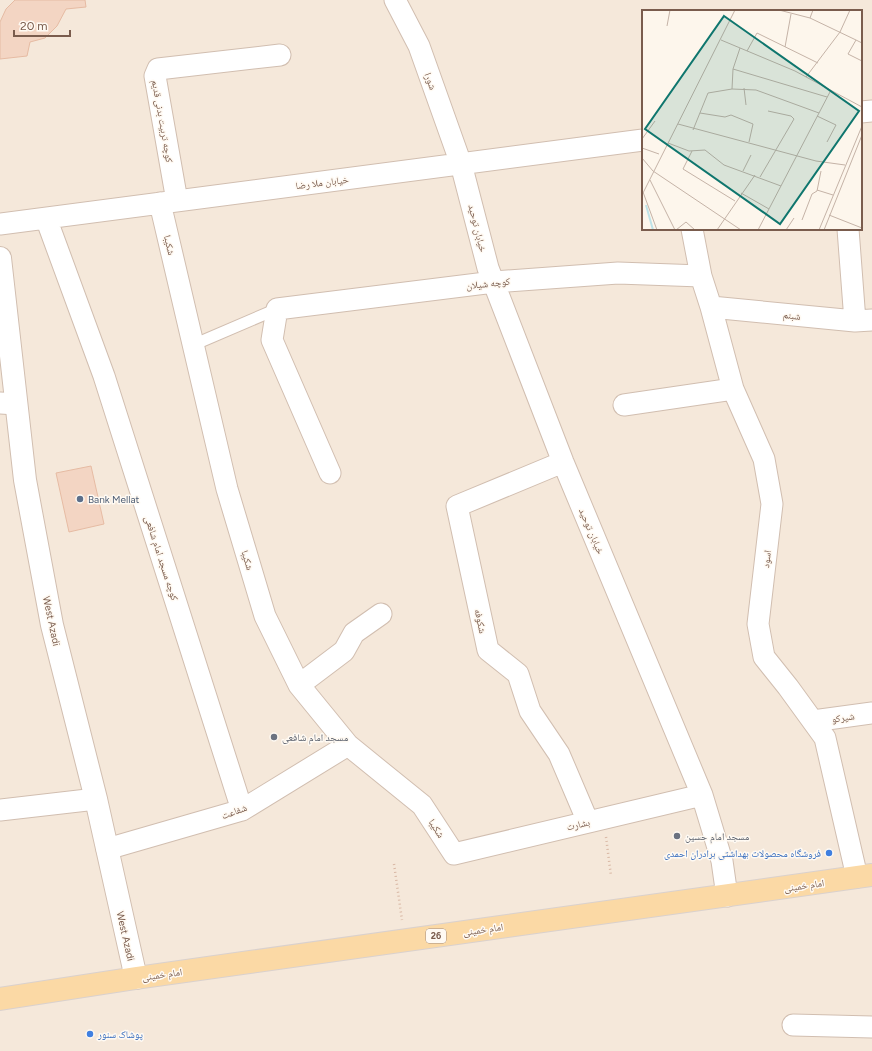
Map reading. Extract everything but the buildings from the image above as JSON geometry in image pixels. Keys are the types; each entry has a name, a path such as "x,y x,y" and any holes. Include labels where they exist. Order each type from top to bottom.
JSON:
{"main road":[{"name":"امام خمینی","path":"0,999 136,978 864,876"}],"street":[{"name":"شورا","path":"395,0 419,46 462,164"},
{"name":"کوچه تربیت بدنی قدیم","path":"168,202 155,76 158,69 280,55"},
{"path":"862,112 872,111"},
{"name":"خیابان ملا رضا","path":"0,224 642,140"},
{"name":"خیابان توحید","path":"462,164 488,268 563,462 702,795 722,861 727,896"},
{"name":"شکیبا","path":"168,202 193,345 227,489 264,616 300,685 348,745 422,805 454,854"},
{"name":"کوچه مسجد امام شافعی","path":"46,218 104,376 242,810"},
{"name":"اسود","path":"692,230 701,276 733,389 764,459 772,504 758,624 764,657 825,738 864,876"},
{"path":"848,230 863,320"},
{"name":"West Azadi","path":"0,258 8,404 25,480 52,625 96,799 136,978"},
{"name":"کوچه شیلان","path":"277,309 494,282 618,273 701,276"},
{"name":"شبنم","path":"711,307 863,320"},
{"path":"277,309 272,340 330,473"},
{"path":"624,405 733,389"},
{"name":"شکوفه","path":"563,462 457,506 488,650 518,674 530,711 559,754 596,820"},
{"path":"300,685 344,651 354,633 381,614"},
{"name":"شیرکو","path":"814,722 872,713"},
{"name":"شفاعت","path":"107,849 242,810 348,745"},
{"name":"بشارت","path":"454,854 702,795"},
{"path":"0,810 96,799"},
{"path":"793,1025 872,1027"}],"lane":[{"name":"کوچه شیلان","path":"193,345 277,309"}],"path":[{"path":"596,820 611,876"},
{"path":"394,864 404,940"}],"shaded area":[{"path":"0,0 872,0 872,1051 0,1051"}],"place":[{"name":"Bank Mellat","path":"80,499"},
{"name":"مسجد امام شافعی","path":"274,737"},
{"name":"مسجد امام حسین","path":"677,836"},
{"name":"فروشگاه محصولات بهداشتی برادران احمدی","path":"829,853"},
{"name":"پوشاک سنور","path":"90,1034"}]}
